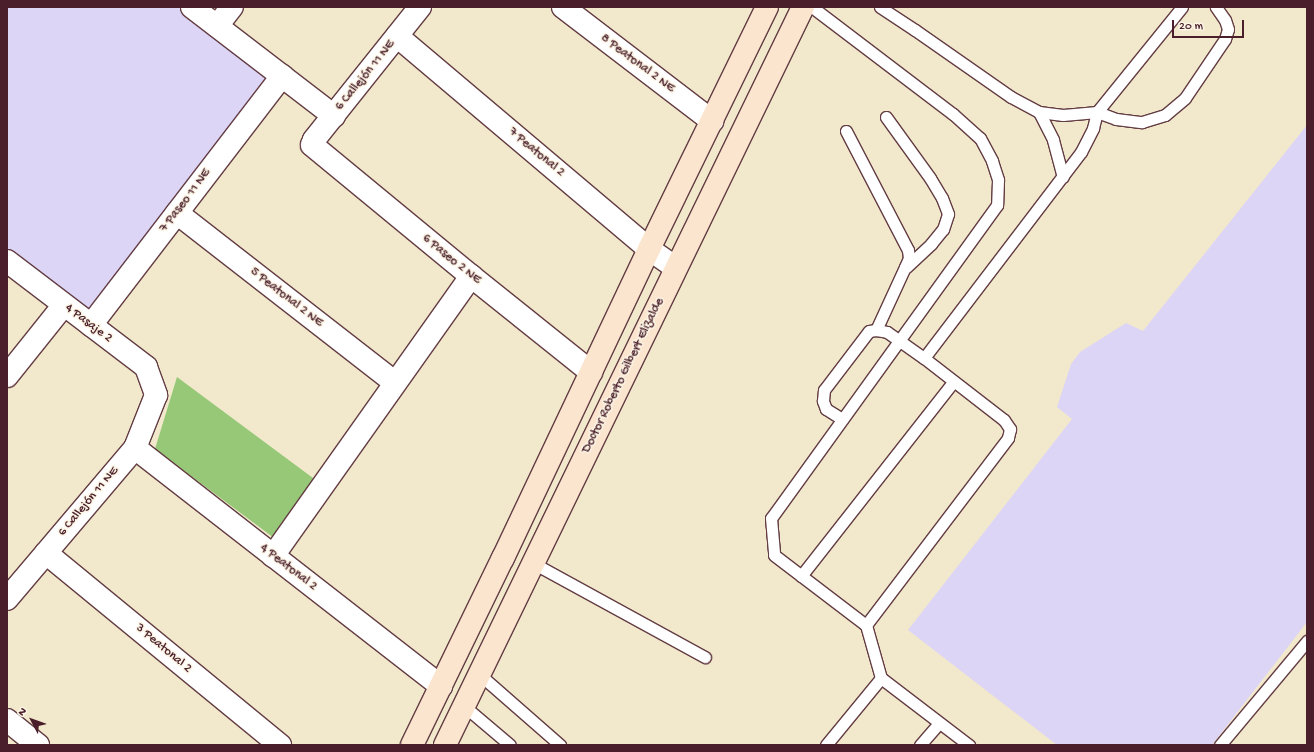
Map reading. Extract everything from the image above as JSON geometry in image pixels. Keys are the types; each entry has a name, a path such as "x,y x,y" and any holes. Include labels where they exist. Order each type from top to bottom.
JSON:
{"street":[{"path":"192,7 334,116"},
{"path":"216,26 232,7"},
{"name":"6 Callejón 11 NE","path":"312,145 314,140 420,7"},
{"name":"8 Peatonal 2 NE","path":"563,7 712,121"},
{"path":"412,745 503,558 649,249 767,7"},
{"name":"Doctor Roberto Gilbert Elizalde","path":"445,745 803,7"},
{"name":"7 Peatonal 2","path":"397,36 649,249 676,268"},
{"name":"7 Paseo 11 NE","path":"91,326 282,76"},
{"name":"6 Paseo 2 NE","path":"312,145 471,276 591,372"},
{"name":"5 Peatonal 2 NE","path":"177,213 395,383"},
{"name":"4 Pasaje 2","path":"7,261 63,306 146,367 156,395"},
{"path":"273,556 471,276"},
{"path":"7,376 63,306"},
{"name":"6 Callejón 11 NE","path":"7,599 135,448 156,395"},
{"name":"4 Peatonal 2","path":"135,448 441,686"},
{"name":"3 Peatonal 2","path":"46,553 280,745"},
{"path":"503,558 502,566 506,573 513,577 521,577 530,568"},
{"path":"480,605 485,600 491,598 498,599 504,603 508,609 508,616"},
{"path":"7,720 38,745"}],"lane":[{"path":"812,7 953,114 980,138 992,162 998,180 997,205 771,518 774,556 866,625 881,678 969,745"},
{"path":"880,7 1011,97 1039,112 1063,115 1097,112 1116,119 1142,122 1165,115 1185,98 1225,39 1228,29 1225,20 1216,7"},
{"path":"924,358 1081,152 1093,128 1097,112 1182,7"},
{"path":"1039,112 1053,140 1063,177"},
{"path":"886,116 930,178 942,198 948,214 943,229 932,244 905,267"},
{"path":"846,131 904,240 909,258 876,330"},
{"path":"842,420 826,409 823,401 824,390 869,331 876,330 887,332 924,358 953,382 1004,420 1008,424 1010,433 866,625"},
{"path":"801,576 953,382"},
{"path":"530,568 705,657"},
{"path":"1220,745 1307,641"},
{"path":"479,674 560,745"},
{"path":"826,745 881,678"},
{"path":"464,706 510,745"},
{"path":"920,745 939,723"}],"shaded area":[{"path":"7,7 190,7 279,76 91,323 7,259"},
{"path":"1307,125 1307,622 1212,745 1057,745 908,630 1072,419 1057,407 1071,364 1080,352 1126,323 1143,331"}],"green space":[{"path":"177,377 317,481 274,538 155,449"}]}
